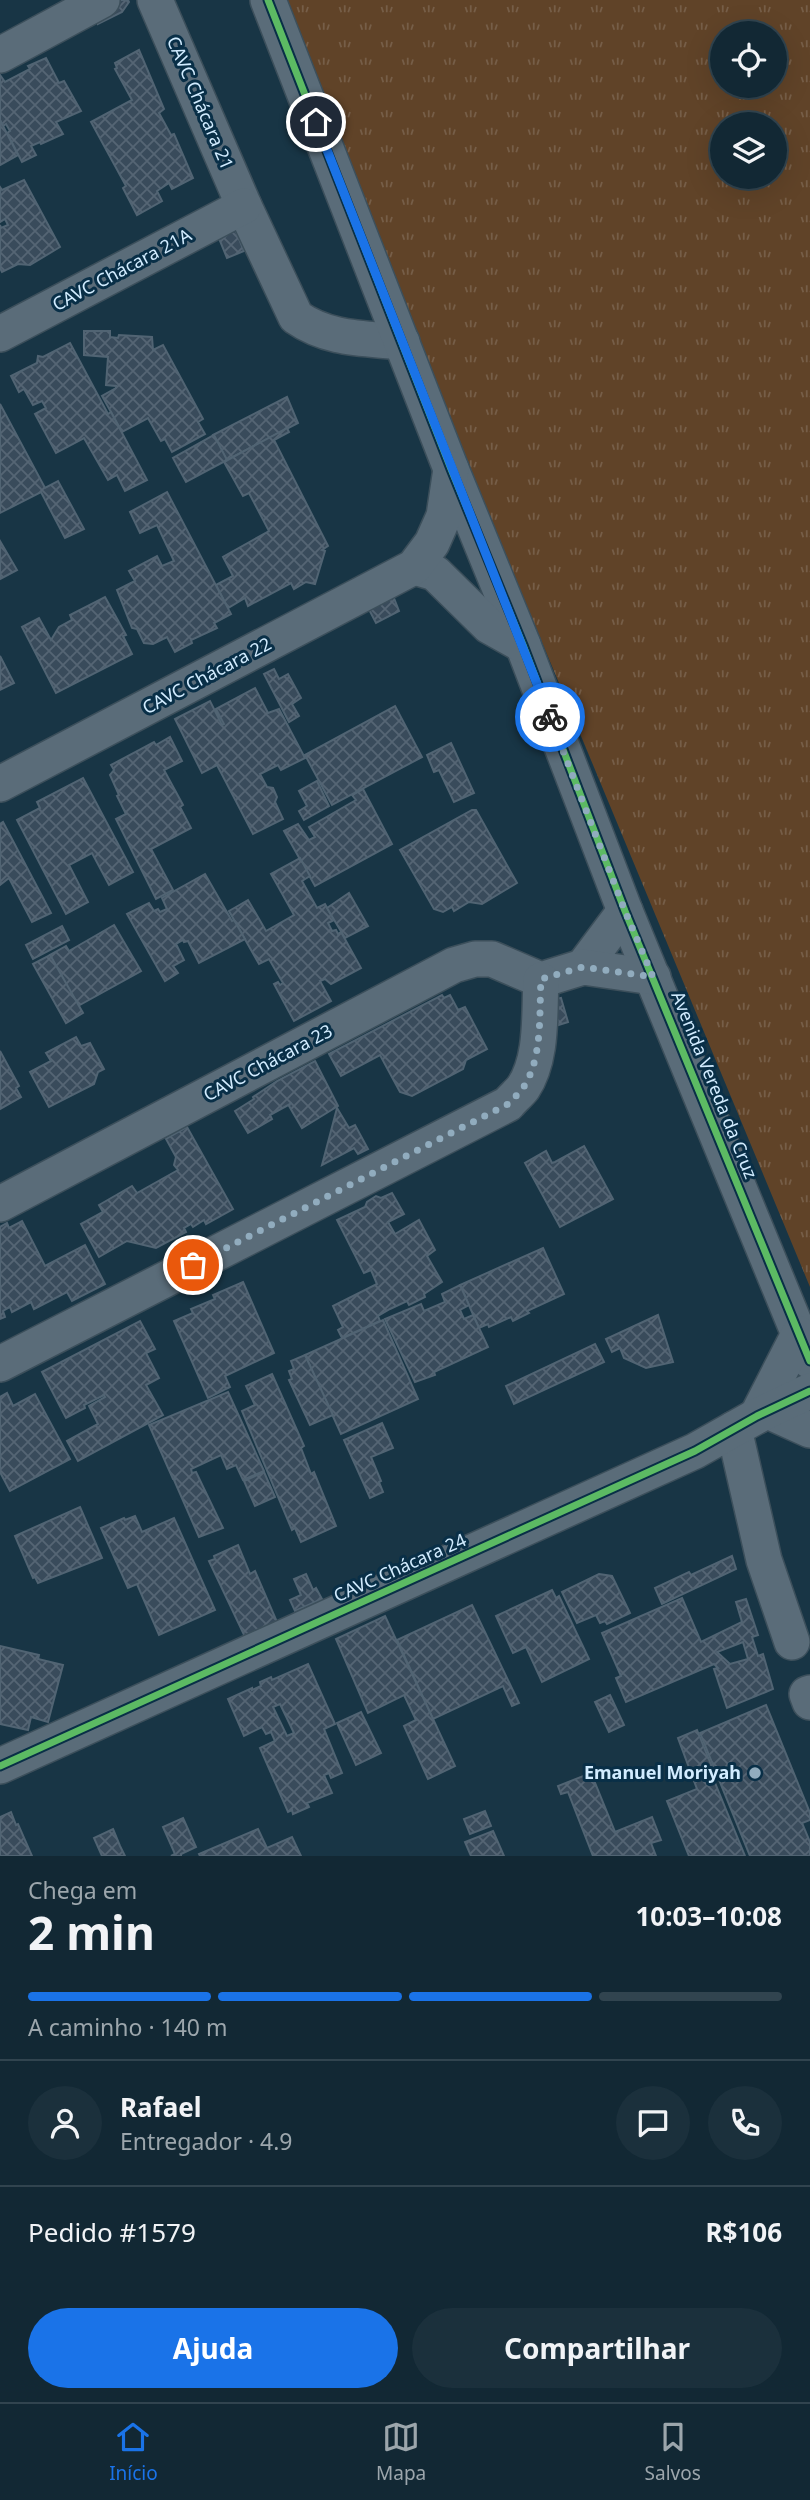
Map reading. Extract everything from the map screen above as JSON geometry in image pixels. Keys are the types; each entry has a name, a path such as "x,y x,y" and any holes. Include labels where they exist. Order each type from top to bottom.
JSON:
{"street":[{"path":"0,55 102,0"},
{"name":"CAVC Chácara 21","path":"155,0 296,317 329,335 402,342"},
{"name":"Avenida Vereda da Cruz","path":"268,0 625,911 805,1347"},
{"name":"CAVC Chácara 21A","path":"0,334 244,205"},
{"name":"CAVC Chácara 22","path":"0,784 414,567 432,543 444,516 451,469"},
{"path":"414,567 435,573 489,626 523,645"},
{"path":"583,967 625,911"},
{"name":"CAVC Chácara 23","path":"0,1204 454,965 475,959 492,959 541,979"},
{"path":"0,1364 508,1104 523,1088 531,1070 537,1044 541,979 583,967 653,977"},
{"path":"792,1642 764,1560 753,1419 805,1347"},
{"name":"CAVC Chácara 24","path":"0,1766 695,1451 810,1391"},
{"path":"753,1419 810,1430"},
{"path":"810,1693 807,1694 810,1702"}],"green space":[{"path":"285,0 810,0 810,1287 379,250"}],"building":[{"path":"98,0 129,2 122,12 98,24"},
{"path":"139,50 164,109 159,113 171,135 174,134 193,178 172,189 169,183 157,191 162,201 137,215 123,188 126,186 91,122 132,100 115,69 115,63"},
{"path":"46,58 59,83 64,81 81,111 56,122 63,134 31,146 36,155 22,162 7,133 10,131 0,120 0,75 5,82 30,69 28,66"},
{"path":"0,120 18,155 0,165"},
{"path":"24,180 60,247 30,265 18,264 2,272 0,225 1,228 8,225 5,219 0,222 0,187 2,190"},
{"path":"233,224 244,251 227,258 216,231"},
{"path":"84,331 110,331 110,337 118,338 119,335 152,337 153,350 163,345 203,419 198,422 205,434 172,452 165,439 161,441 148,418 122,432 102,396 116,388 106,385 108,357 84,355"},
{"path":"70,343 147,480 125,491 117,475 108,480 84,438 56,453 35,414 46,408 42,401 33,405 24,389 19,392 11,376 37,363 38,356 43,357"},
{"path":"287,397 298,423 227,460 213,435"},
{"path":"0,404 45,488 58,481 84,529 65,538 41,492 0,513"},
{"path":"287,428 289,432 274,440 328,546 322,550 325,551 315,584 306,582 294,589 291,583 248,606 245,598 228,608 216,585 233,576 223,557 269,531 249,493 243,496 224,462"},
{"path":"214,435 227,460 186,482 173,458"},
{"path":"167,492 231,614 214,623 217,628 191,640 192,643 175,652 167,637 153,644 144,643 137,629 132,628 117,590 135,581 129,571 157,556 162,566 174,561 157,525 140,533 130,512"},
{"path":"0,541 17,570 0,579"},
{"path":"392,593 399,611 376,623 363,598"},
{"path":"105,597 126,635 123,636 132,654 56,693 22,627 39,618 51,640 59,627 72,620 70,615"},
{"path":"0,656 14,683 0,690"},
{"path":"274,669 279,679 288,674 301,698 292,704 299,716 289,722 264,674"},
{"path":"255,688 268,713 279,709 305,758 281,770 278,765 260,774 267,787 273,788 277,797 275,802 283,819 253,834 217,765 202,773 175,719 210,701 222,725 224,724 216,709"},
{"path":"395,706 422,757 332,805 305,755"},
{"path":"170,737 182,761 164,770 183,805 180,807 191,828 151,849 173,890 156,899 116,819 126,814 110,775 114,770 111,765 154,742 156,745"},
{"path":"451,743 474,793 454,802 439,770 434,772 427,755"},
{"path":"83,778 133,872 109,885 92,853 69,865 88,902 66,914 17,820 40,808 37,802"},
{"path":"317,781 329,806 304,820 299,811 307,806 299,791"},
{"path":"363,789 392,844 315,886 284,831 298,824 309,840 315,837 309,827 356,800 352,795"},
{"path":"476,810 517,883 482,904 469,902 454,911 452,907 443,912 434,909 400,850"},
{"path":"3,822 51,913 32,922 9,878 0,885 0,824"},
{"path":"300,858 310,876 302,881 317,908 325,904 334,920 328,923 332,931 336,930 338,934 341,932 361,968 331,984 325,979 320,981 331,1001 294,1021 274,984 283,983 269,959 259,964 229,911 248,900 266,931 294,915 271,874"},
{"path":"205,874 245,939 199,963 188,941 183,940 176,944 184,960 173,966 178,973 165,981 127,914 149,903 154,911 167,909 162,898"},
{"path":"349,893 368,926 345,938 327,908"},
{"path":"114,925 141,971 78,1006 50,955 66,946 69,951"},
{"path":"62,926 69,940 33,959 26,945"},
{"path":"50,955 83,1013 66,1023 33,964"},
{"path":"442,995 444,998 450,995 458,1010 465,1007 487,1049 466,1060 463,1069 412,1096 400,1092 380,1055 341,1076 329,1054"},
{"path":"561,998 568,1022 552,1027 555,999"},
{"path":"76,1037 81,1046 90,1043 104,1069 98,1072 94,1084 49,1107 30,1072 51,1061 46,1053"},
{"path":"0,1051 19,1086 16,1088 21,1097 0,1109"},
{"path":"315,1061 338,1106 302,1128 290,1104 270,1115 272,1119 248,1133 235,1111 277,1081"},
{"path":"337,1108 349,1128 355,1125 368,1149 358,1154 354,1148 322,1165"},
{"path":"187,1127 233,1209 206,1224 204,1220 193,1227 191,1224 184,1228 186,1232 156,1248 127,1241 99,1257 81,1224 103,1212 99,1205 132,1186 137,1193 178,1170 174,1165 176,1157 166,1139"},
{"path":"584,1146 613,1199 560,1227 525,1163 546,1151 552,1163"},
{"path":"392,1193 404,1214 388,1222 395,1234 419,1220 435,1250 427,1256 442,1282 424,1294 425,1297 409,1305 407,1301 390,1309 378,1316 380,1321 342,1338 338,1330 343,1327 333,1306 377,1284 371,1270 364,1273 337,1220 365,1207 367,1202 376,1196 381,1198"},
{"path":"22,1221 45,1266 85,1245 105,1284 72,1301 67,1292 34,1309 31,1302 12,1312 10,1307 3,1311 5,1317 0,1319 0,1227 7,1223 9,1228"},
{"path":"543,1248 564,1294 527,1311 529,1313 513,1321 511,1317 489,1327 488,1324 479,1328 460,1285"},
{"path":"243,1282 274,1353 225,1376 230,1387 208,1398 174,1321 193,1313 191,1309 215,1299 213,1295"},
{"path":"460,1285 469,1305 460,1310 464,1319 473,1315 488,1347 434,1372 435,1375 415,1382 385,1319 421,1304 424,1311 445,1302 442,1294"},
{"path":"658,1315 673,1362 646,1368 624,1358 620,1348 612,1352 606,1339"},
{"path":"383,1320 418,1399 341,1434 305,1355"},
{"path":"140,1321 155,1349 146,1353 159,1378 146,1385 163,1415 78,1461 67,1441 98,1424 89,1406 105,1397 104,1395 84,1405 85,1408 66,1418 42,1372"},
{"path":"595,1344 604,1362 514,1404 506,1386"},
{"path":"305,1355 333,1415 310,1425 289,1380 292,1379 289,1371 294,1369 291,1361"},
{"path":"272,1374 304,1446 301,1448 311,1474 314,1472 336,1526 301,1542 295,1528 292,1530 242,1411 255,1405 246,1386"},
{"path":"228,1392 264,1471 243,1480 236,1465 227,1469 221,1455 191,1469 192,1473 196,1472 223,1528 199,1537 174,1480 176,1479 173,1479 149,1425"},
{"path":"7,1393 13,1406 35,1394 70,1459 10,1491 0,1472 0,1397"},
{"path":"382,1423 393,1448 371,1457 383,1492 370,1498 344,1440"},
{"path":"264,1472 275,1497 255,1506 244,1481"},
{"path":"80,1507 102,1558 38,1583 35,1577 33,1578 15,1536"},
{"path":"135,1516 142,1532 174,1518 215,1610 159,1635 137,1584 128,1588 101,1528"},
{"path":"238,1545 250,1574 255,1571 277,1622 245,1637 209,1561"},
{"path":"732,1556 736,1569 662,1604 655,1588"},
{"path":"306,1574 313,1590 316,1588 322,1599 295,1611 290,1600 301,1595 294,1579"},
{"path":"599,1574 612,1576 630,1613 607,1624 605,1621 600,1623 596,1615 577,1623 562,1592"},
{"path":"552,1590 556,1598 559,1596 589,1659 542,1682 526,1647 513,1653 496,1616"},
{"path":"682,1598 701,1642 742,1622 736,1602 746,1599 758,1635 752,1637 758,1656 763,1654 773,1689 727,1708 714,1669 718,1668 714,1664 626,1702 616,1678 621,1676 602,1633","holes":["743,1642 748,1659 730,1664 717,1652"]},
{"path":"472,1605 519,1703 512,1706 503,1686 433,1719 397,1640"},
{"path":"385,1616 455,1766 428,1779 404,1726 416,1720 404,1695 368,1713 336,1639"},
{"path":"0,1646 39,1655 38,1659 63,1665 48,1722 31,1717 28,1730 0,1724"},
{"path":"308,1664 335,1724 324,1729 342,1773 331,1778 329,1773 324,1775 332,1793 307,1803 309,1807 293,1814 292,1810 288,1812 260,1748 275,1741 271,1732 266,1734 262,1727 244,1736 228,1699 261,1686 260,1682 271,1677 272,1680","holes":["280,1704 294,1733 287,1736 273,1707"]},
{"path":"610,1695 624,1725 609,1732 595,1702"},
{"name":"Emanuel Moriyah","path":"766,1705 810,1813 810,1820 802,1823 810,1842 810,1856 750,1856 700,1733"},
{"path":"361,1712 381,1753 356,1765 337,1723"},
{"path":"697,1730 716,1777 713,1778 745,1856 689,1856 667,1801 697,1789 678,1738"},
{"path":"591,1773 615,1832 652,1817 661,1840 651,1843 656,1856 593,1856 568,1792 561,1794 558,1786"},
{"path":"485,1811 491,1826 470,1834 464,1819"},
{"path":"11,1812 32,1856 0,1856 0,1817"},
{"path":"183,1818 196,1847 181,1856 171,1856 175,1854 163,1827"},
{"path":"113,1829 125,1856 102,1856 94,1838"},
{"path":"258,1829 267,1848 292,1837 301,1856 199,1854"},
{"path":"493,1831 504,1856 471,1856 465,1842"}],"cycle path":[{"path":"268,0 625,911 810,1361"},
{"path":"0,1766 695,1451 757,1416 810,1391"}],"way so far":[{"path":"193,1265 508,1104 523,1088 531,1070 537,1044 541,979 583,967 653,977 550,717"}],"place":[{"name":"Emanuel Moriyah","path":"755,1773"}],"route":[{"path":"316,122 550,717"}]}
